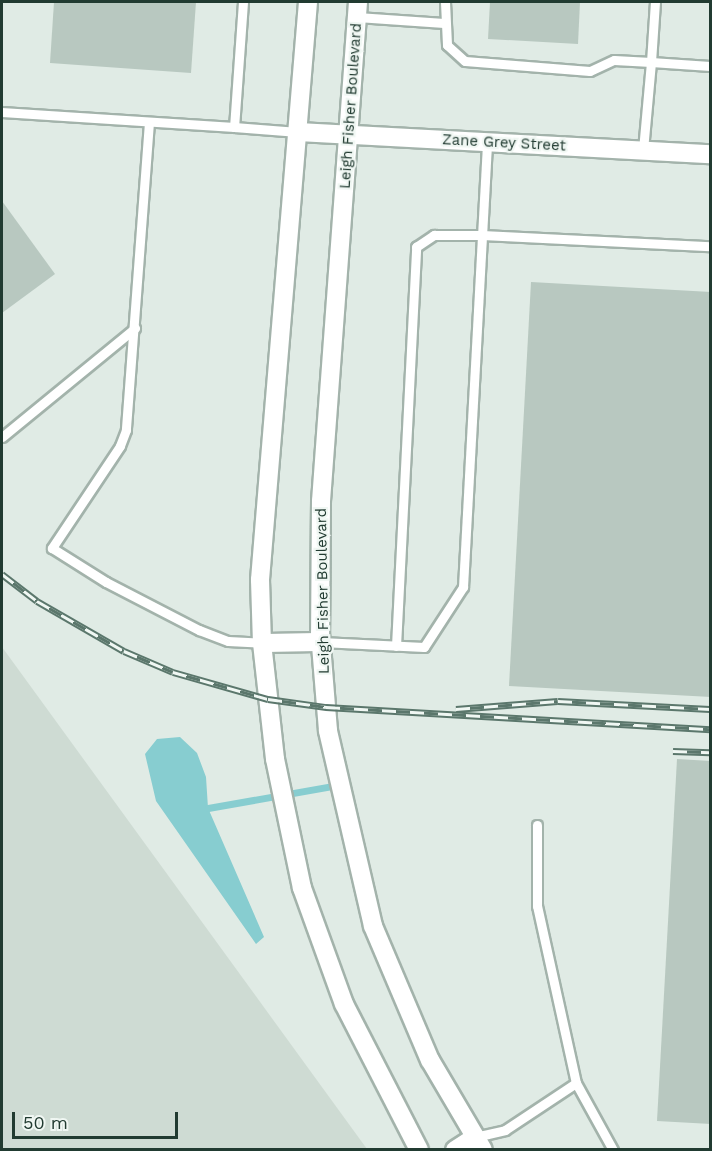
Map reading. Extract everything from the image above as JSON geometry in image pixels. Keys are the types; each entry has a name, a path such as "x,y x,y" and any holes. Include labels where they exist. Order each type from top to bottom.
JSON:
{"street":[{"path":"308,2 260,580 262,643 275,759 302,888 344,1004 419,1149"},
{"name":"Leigh Fisher Boulevard","path":"358,9 321,501 321,642 328,731 373,926 430,1060 479,1143"},
{"name":"Zane Grey Street","path":"298,132 711,154"},
{"path":"262,643 321,642"},
{"path":"455,1149 479,1143"}],"lane":[{"path":"234,127 243,2"},
{"path":"446,2 444,23 447,45 459,57 473,63 590,70 614,60 711,66"},
{"path":"643,150 655,2"},
{"path":"358,9 444,23"},
{"path":"2,112 298,132"},
{"path":"149,122 129,412 120,446 52,548 106,582 199,630 228,641 262,643"},
{"path":"321,642 424,647 463,587 487,142"},
{"path":"396,646 416,247 434,235 482,235 711,246"},
{"path":"2,437 135,328"},
{"path":"537,825 537,906 576,1083 613,1149"},
{"path":"479,1143 505,1130 576,1083"}],"shaded area":[{"path":"2,647 367,1149 2,1149"}],"water":[{"path":"180,737 197,753 206,777 208,808 264,937 256,944 156,801 145,754 157,739"}],"building":[{"path":"54,2 196,2 191,73 50,63"},
{"path":"490,2 580,2 578,44 488,39"},
{"path":"2,201 55,274 2,313"},
{"path":"531,282 711,292 711,697 509,686"},
{"path":"677,759 711,761 711,1124 657,1121"}],"waterway":[{"path":"208,808 339,785"}],"railway":[{"path":"2,574 37,601 124,651 173,672 268,699 326,707 710,729"},
{"path":"456,709 558,701 710,709"},
{"path":"673,751 710,752"}]}
